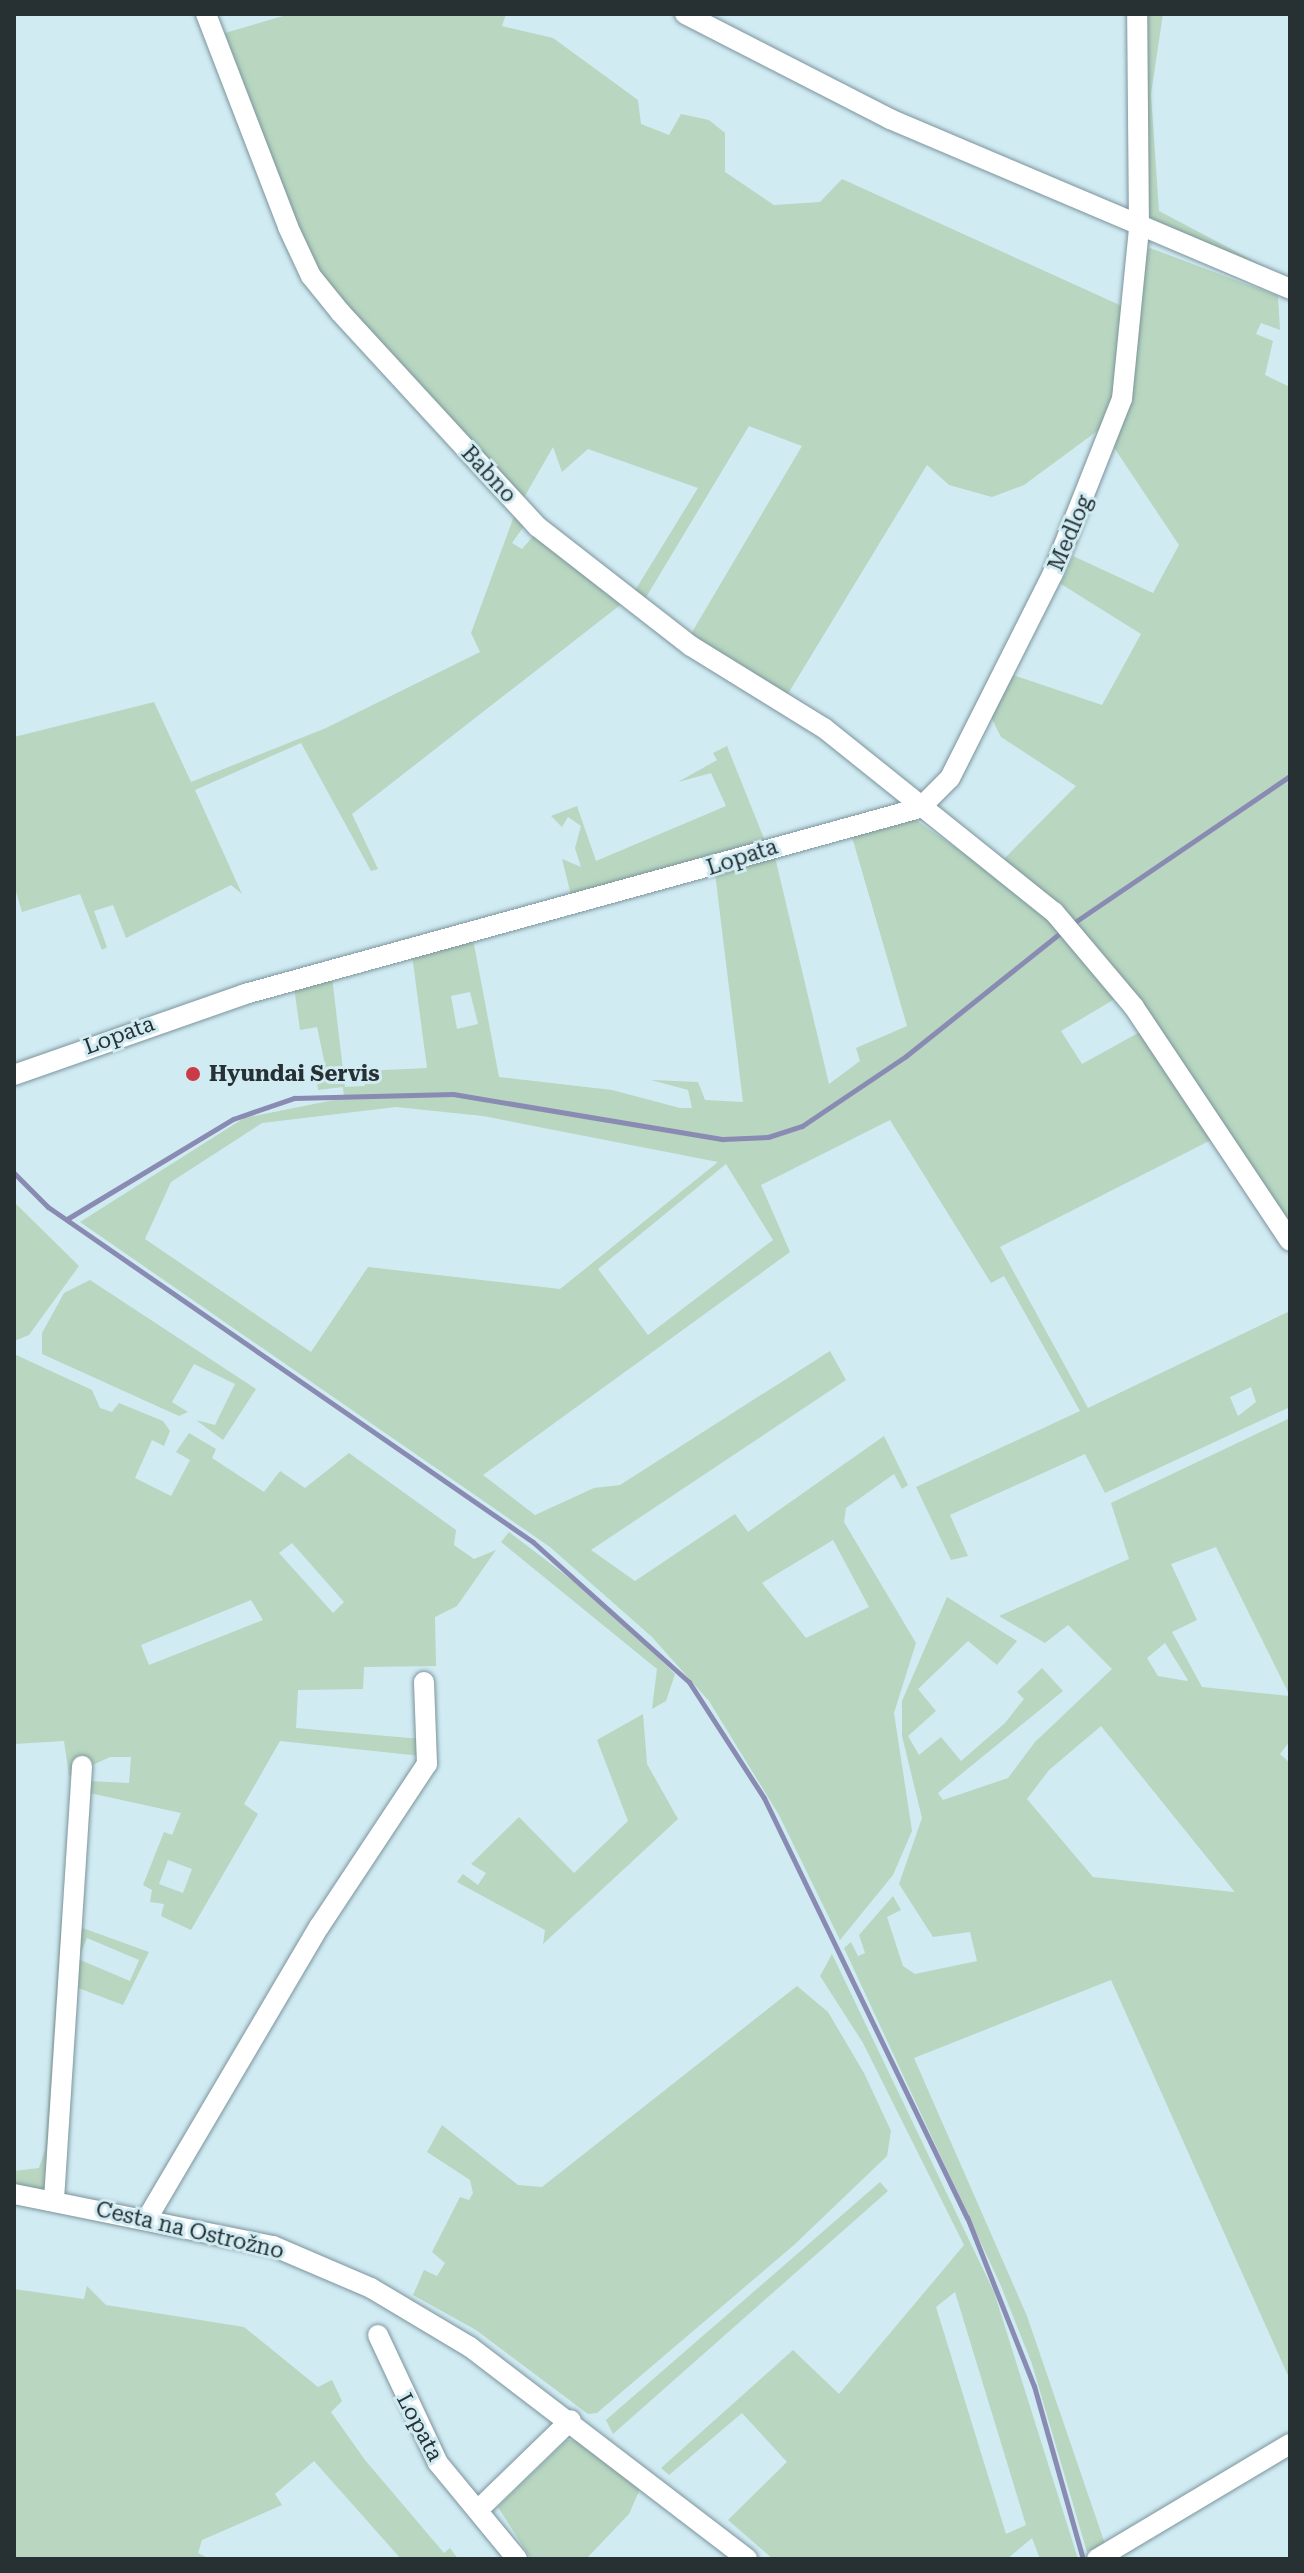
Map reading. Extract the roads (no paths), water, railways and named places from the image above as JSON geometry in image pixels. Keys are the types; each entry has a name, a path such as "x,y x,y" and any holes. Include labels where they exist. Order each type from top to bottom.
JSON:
{"street":[{"name":"Babno","path":"206,14 288,227 311,276 340,312 538,527 691,646 824,728 920,808"},
{"path":"685,14 890,119 1139,228 1290,289"},
{"name":"Medlog","path":"920,808 950,778 985,712 1110,437 1122,399 1139,228 1137,14"},
{"name":"Lopata","path":"14,1075 245,994 920,808"},
{"path":"920,808 1083,942 1158,1041 1290,1241"},
{"path":"148,2217 319,1927 427,1764 424,1682"},
{"path":"54,2200 82,1766"},
{"name":"Cesta na Ostrožno","path":"14,2194 148,2217 273,2246 405,2305 571,2420 747,2559"},
{"name":"Lopata","path":"378,2335 438,2463 517,2559"},
{"path":"478,2510 571,2420"},
{"path":"1100,2557 1290,2444"}],"waterway":[{"path":"1072,924 1290,776"},
{"path":"67,1219 233,1119 294,1098 453,1094 723,1139 768,1137 802,1126 906,1056 1064,930"},
{"path":"14,1173 48,1207 533,1542 689,1682 764,1798 967,2217 1034,2386 1083,2559"}],"place":[{"name":"Hyundai Servis","path":"193,1074"}]}
